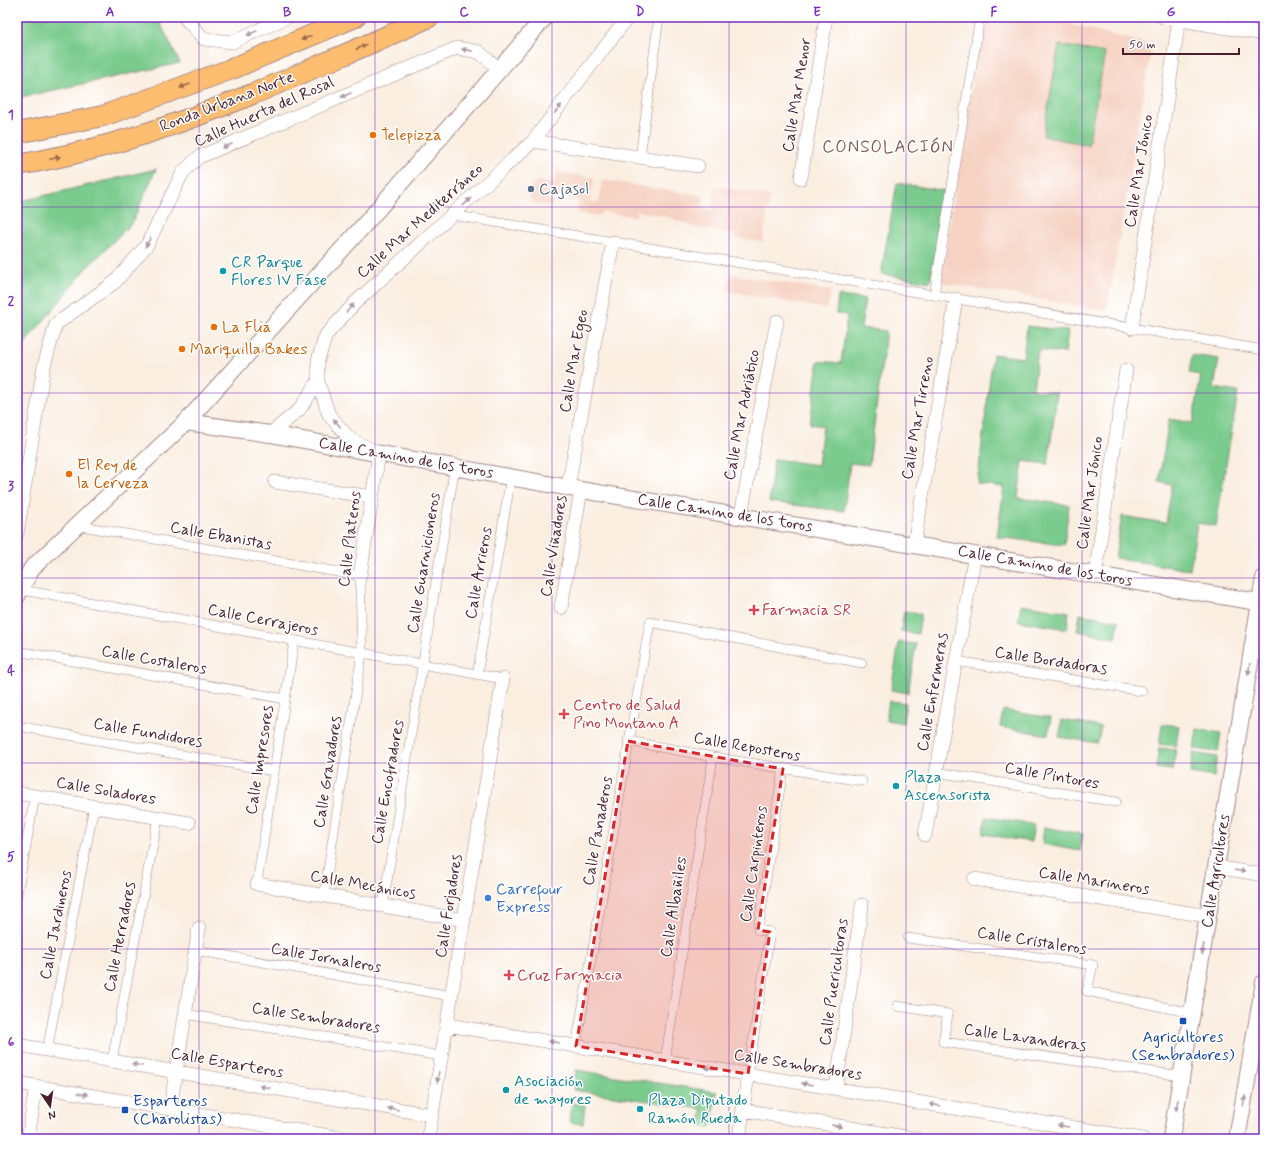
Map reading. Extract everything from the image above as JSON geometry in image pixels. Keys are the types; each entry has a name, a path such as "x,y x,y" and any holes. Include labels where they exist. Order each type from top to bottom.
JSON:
{"main road":[{"name":"Ronda Urbana Norte","path":"17,133 103,116 234,68 355,17"},
{"name":"Ronda Urbana Norte","path":"17,165 117,142 184,121 268,88 429,17"}],"street":[{"path":"184,17 204,39 232,42 287,17"},
{"path":"18,592 32,568 186,422 365,224 545,17"},
{"name":"Calle Mar Mediterráneo","path":"379,453 351,440 329,415 318,382 318,360 326,335 355,303 533,141 628,17"},
{"path":"640,158 659,17"},
{"name":"Calle Mar Menor","path":"801,178 826,17"},
{"path":"934,295 980,17"},
{"path":"1163,17 1264,34"},
{"name":"Calle Mar Jónico","path":"1132,328 1179,20"},
{"name":"Calle Huerta del Rosal","path":"17,534 44,366 56,324 115,282 147,245 183,172 199,157 457,48 479,52 499,69"},
{"path":"533,141 698,166"},
{"path":"452,215 1264,350"},
{"name":"Calle Mar Egeo","path":"574,488 613,242"},
{"name":"Calle Mar Tirreno","path":"914,544 956,299"},
{"name":"Calle Mar Adriático","path":"741,515 777,321"},
{"name":"Calle Mar Jónico","path":"1095,574 1126,370"},
{"path":"270,434 299,410 318,382"},
{"name":"Calle Camino de los toros","path":"186,422 270,434 574,488 1262,603"},
{"name":"Calle Plateros","path":"362,653 360,576 379,453"},
{"name":"Calle Guarnicioneros","path":"423,665 455,466"},
{"name":"Calle Arrieros","path":"477,675 511,477"},
{"path":"275,482 372,497"},
{"name":"Calle Viñadores","path":"561,608 574,488"},
{"name":"Calle Ebanistas","path":"76,525 360,576"},
{"name":"Calle Enfermeras","path":"925,835 975,554"},
{"name":"Calle Agricultores","path":"1171,1139 1262,603 1264,578"},
{"name":"Calle Cerrajeros","path":"18,592 503,679"},
{"name":"Calle Panaderos","path":"576,1046 628,741 650,622 862,663"},
{"name":"Calle Impresores","path":"257,884 294,641"},
{"name":"Calle Costaleros","path":"17,651 285,700"},
{"name":"Calle Gravadores","path":"324,895 362,653"},
{"name":"Calle Bordadoras","path":"956,661 1142,691"},
{"name":"Calle Encofradores","path":"383,905 423,665"},
{"name":"Calle Forjadores","path":"428,1139 503,679"},
{"name":"Calle Fundidores","path":"17,726 274,771"},
{"name":"Calle Reposteros","path":"628,741 713,758 862,781"},
{"name":"Calle Albañiles","path":"666,1060 713,758"},
{"name":"Calle Carpinteros","path":"748,1074 770,932 758,930 783,769"},
{"name":"Calle Pintores","path":"936,772 1116,802"},
{"name":"Calle Soladores","path":"17,793 189,823"},
{"path":"17,894 35,796"},
{"name":"Calle Jardineros","path":"47,1050 94,806"},
{"name":"Calle Herradores","path":"112,1061 158,818"},
{"path":"1216,867 1264,875"},
{"name":"Calle Marineros","path":"974,879 1208,916"},
{"name":"Calle Mecánicos","path":"257,884 464,920"},
{"name":"Calle Puericultoras","path":"836,1088 862,905"},
{"path":"170,1109 198,928"},
{"name":"Calle Cristaleros","path":"908,938 1092,965 1087,991 1192,1013"},
{"name":"Calle Jornaleros","path":"195,950 451,996"},
{"path":"1237,1139 1264,982"},
{"name":"Calle Lavanderas","path":"897,1006 948,1014 943,1042 1182,1076"},
{"name":"Calle Sembradores","path":"185,1014 441,1056"},
{"name":"Calle Sembradores","path":"447,1025 1143,1139"},
{"name":"Calle Esparteros","path":"17,1045 432,1115"},
{"path":"739,1139 748,1074"},
{"path":"17,1083 347,1139"},
{"path":"28,1139 36,1086"},
{"path":"743,1110 917,1139"}],"highlighted area":[{"path":"628,741 783,769 758,930 770,932 748,1074 576,1046"}],"shaded area":[{"path":"983,17 1042,17 1152,45 1107,311 940,282"},
{"path":"557,172 594,178 590,202 599,203 602,180 704,196 702,208 712,210 715,186 770,196 763,242 735,238 735,234 697,228 665,216 637,211 636,217 603,212 598,216 577,213 579,200 553,196 552,207 532,203 528,194 531,185 538,181 555,183"},
{"path":"730,274 831,291 827,309 727,291"}],"green space":[{"path":"17,17 157,17 180,63 17,98"},
{"path":"1059,45 1105,53 1088,145 1043,136"},
{"path":"156,169 132,223 87,268 17,353 17,202"},
{"path":"897,183 946,191 930,282 881,274"},
{"path":"838,296 865,299 861,328 886,331 869,465 850,463 844,511 769,502 774,459 818,465 823,426 810,424 818,361 841,363 847,315 836,314"},
{"path":"1027,326 1068,331 1065,353 1038,350 1033,390 1057,393 1048,464 1023,461 1018,498 1069,505 1064,545 997,537 1004,487 977,484 993,354 1023,358"},
{"path":"1192,355 1219,359 1214,388 1238,392 1216,526 1197,523 1190,570 1115,558 1122,516 1166,523 1172,485 1159,482 1169,419 1193,423 1201,375 1189,373"},
{"path":"1021,604 1069,612 1067,629 1018,621"},
{"path":"904,611 921,614 918,634 901,631"},
{"path":"1080,614 1119,621 1116,638 1077,631"},
{"path":"899,642 916,644 908,693 891,690"},
{"path":"889,701 906,703 903,723 886,720"},
{"path":"1003,710 1051,718 1048,735 1000,727"},
{"path":"1062,720 1101,727 1098,743 1059,737"},
{"path":"1162,724 1179,726 1176,746 1159,744"},
{"path":"1197,729 1221,733 1218,752 1194,749"},
{"path":"1159,748 1176,750 1172,770 1156,768"},
{"path":"1193,753 1217,757 1214,777 1190,773"},
{"path":"986,817 1034,825 1031,842 983,834"},
{"path":"1044,827 1083,834 1080,851 1042,844"},
{"path":"576,1070 717,1092 711,1127 700,1126 702,1109 573,1090"},
{"path":"572,1103 585,1105 583,1124 569,1122"}],"place":[{"name":"Telepizza","path":"373,135"},
{"name":"Cajasol","path":"531,189"},
{"name":"CR Parque Flores IV Fase","path":"223,271"},
{"name":"La Flia","path":"214,327"},
{"name":"Mariquilla Bakes","path":"182,349"},
{"name":"El Rey de la Cerveza","path":"69,474"},
{"name":"Farmacia SR","path":"754,610"},
{"name":"Centro de Salud Pino Montano A","path":"564,714"},
{"name":"Plaza Ascensorista","path":"896,786"},
{"name":"Carrefour Express","path":"488,898"},
{"name":"Cruz Farmacia","path":"509,975"},
{"name":"Agricultores (Sembradores)","path":"1183,1021"},
{"name":"Asociación de mayores","path":"506,1090"},
{"name":"Plaza Diputado Ramón Rueda","path":"640,1109"},
{"name":"Esparteros (Charolistas)","path":"125,1110"}],"district":[{"name":"CONSOLACIÓN","path":"888,147"}]}
